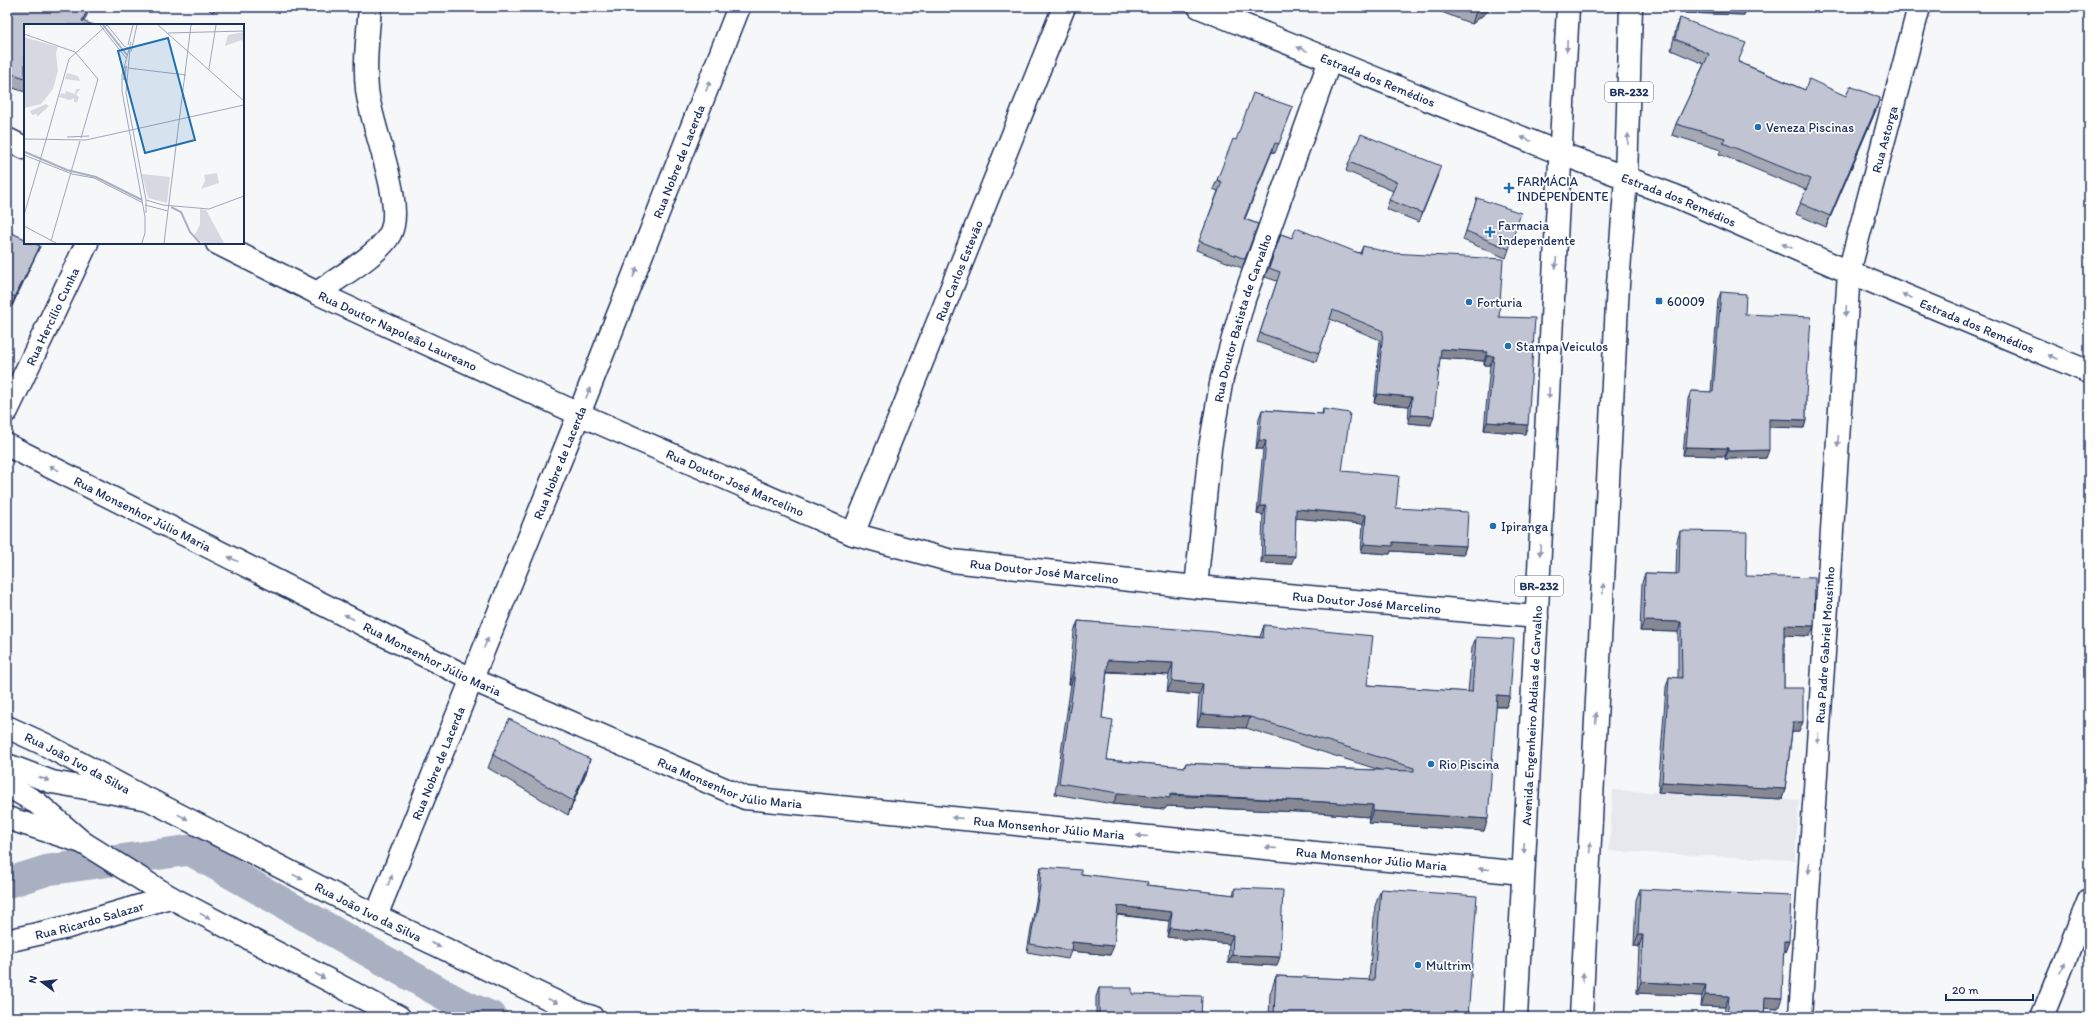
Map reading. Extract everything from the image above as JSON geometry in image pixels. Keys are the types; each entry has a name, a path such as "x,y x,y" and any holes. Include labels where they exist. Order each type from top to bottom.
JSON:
{"main road":[{"path":"317,293 377,249 390,235 394,222 388,176 367,89 366,52 370,7"},
{"name":"Rua Nobre de Lacerda","path":"376,916 579,414 739,7"},
{"name":"Rua Carlos Estevão","path":"853,534 1064,7"},
{"name":"Estrada dos Remédios","path":"1199,7 1562,154 1675,196 1849,272 2089,372"},
{"name":"Avenida Engenheiro Abdias de Carvalho","path":"1516,1017 1562,154 1568,7"},
{"name":"BR-232","path":"1581,1017 1618,284 1626,178 1631,7"},
{"name":"Rua Astorga","path":"1849,272 1919,7"},
{"name":"Rua Doutor Batista de Carvalho","path":"1196,587 1210,448 1222,378 1244,299 1330,60"},
{"path":"7,139 24,148"},
{"name":"Rua Hercílio Cunha","path":"7,411 87,244"},
{"name":"Rua Doutor Napoleão Laureano","path":"220,244 317,293 579,414"},
{"name":"Rua Padre Gabriel Mousinho","path":"1800,1017 1849,272"},
{"name":"Rua Doutor José Marcelino","path":"579,414 853,534 952,561 1196,587 1537,617"},
{"name":"Rua Monsenhor Júlio Maria","path":"7,444 471,679 745,798 1523,873"},
{"name":"Rua João Ivo da Silva","path":"7,727 44,744 376,916 572,1010 592,1017"},
{"name":"Rua João Ivo da Silva","path":"7,765 52,782 148,799"},
{"path":"7,785 37,803 82,842 170,898 399,1017"},
{"path":"7,818 82,842"},
{"name":"Rua Ricardo Salazar","path":"7,942 68,927 170,898"},
{"path":"2042,1017 2089,900"}],"shaded area":[{"path":"1613,790 1799,800 1795,860 1609,851"}],"building":[{"path":"7,7 89,7 82,21 91,24 24,24 24,78 7,72"},
{"path":"1466,7 1482,7 1476,11"},
{"path":"1680,18 1746,43 1738,62 1805,90 1809,79 1846,96 1850,86 1880,98 1830,216 1800,203 1811,179 1723,143 1725,138 1676,124 1709,54 1675,39"},
{"path":"1253,93 1293,107 1279,144 1275,143 1244,219 1258,224 1245,259 1199,241 1222,182 1217,180 1233,139 1236,140"},
{"path":"1361,134 1441,166 1422,213 1389,200 1397,182 1349,162"},
{"name":"Farmacia Independente","path":"1477,198 1521,213 1509,249 1466,231"},
{"path":"1296,228 1361,254 1363,246 1390,253 1503,259 1499,317 1535,318 1528,425 1487,422 1494,356 1487,356 1487,352 1441,349 1434,416 1411,415 1412,397 1377,394 1383,331 1333,310 1319,353 1260,333 1280,272 1269,268 1281,234 1292,238"},
{"path":"7,231 24,239 24,244 35,244 40,246 15,297 7,293"},
{"path":"1721,292 1746,294 1745,314 1811,317 1806,420 1769,419 1769,450 1728,451 1728,448 1686,447 1691,391 1713,392"},
{"path":"1323,409 1350,413 1342,471 1399,476 1396,508 1468,512 1466,546 1393,542 1393,546 1364,544 1366,515 1296,509 1295,556 1264,555 1266,506 1260,506 1266,441 1259,440 1262,410 1323,414"},
{"path":"1680,531 1747,532 1746,576 1815,578 1814,626 1784,625 1784,688 1803,688 1803,722 1793,722 1785,789 1662,782 1669,677 1682,678 1681,622 1644,621 1645,573 1679,574"},
{"path":"1078,621 1215,632 1263,638 1264,625 1373,636 1367,685 1472,692 1476,637 1514,639 1510,696 1497,695 1488,819 1373,811 1373,805 1170,794 1170,798 1118,793 1059,783 1075,673 1073,672","holes":["1108,660 1173,663 1172,681 1203,684 1201,714 1250,717 1414,768 1414,771 1186,763 1185,767 1107,760 1113,720 1102,718"]},
{"path":"509,719 590,759 573,801 493,755"},
{"path":"1041,867 1081,870 1081,874 1148,882 1147,885 1235,895 1235,888 1283,890 1280,957 1232,955 1233,935 1170,928 1172,912 1118,906 1114,946 1072,942 1071,951 1030,944 1040,886"},
{"name":"Multrim","path":"1381,889 1477,896 1468,1017 1281,1017 1281,1014 1274,1014 1276,976 1374,980"},
{"path":"1640,889 1791,896 1789,941 1784,941 1782,998 1765,997 1764,1017 1727,1017 1729,996 1705,995 1706,985 1641,982 1643,935 1638,935"},
{"path":"1099,988 1132,988 1132,994 1202,996 1201,1017 1099,1017"}],"waterway":[{"path":"7,883 48,870 190,850 459,1003 492,1017"}],"place":[{"name":"Veneza Piscinas","path":"1758,127"},
{"name":"FARMÁCIA INDEPENDENTE","path":"1509,188"},
{"name":"Farmacia Independente","path":"1490,232"},
{"name":"60009","path":"1659,301"},
{"name":"Forturia","path":"1469,302"},
{"name":"Stampa Veiculos","path":"1508,346"},
{"name":"Ipiranga","path":"1493,526"},
{"name":"Rio Piscina","path":"1431,764"},
{"name":"Multrim","path":"1418,965"}]}
